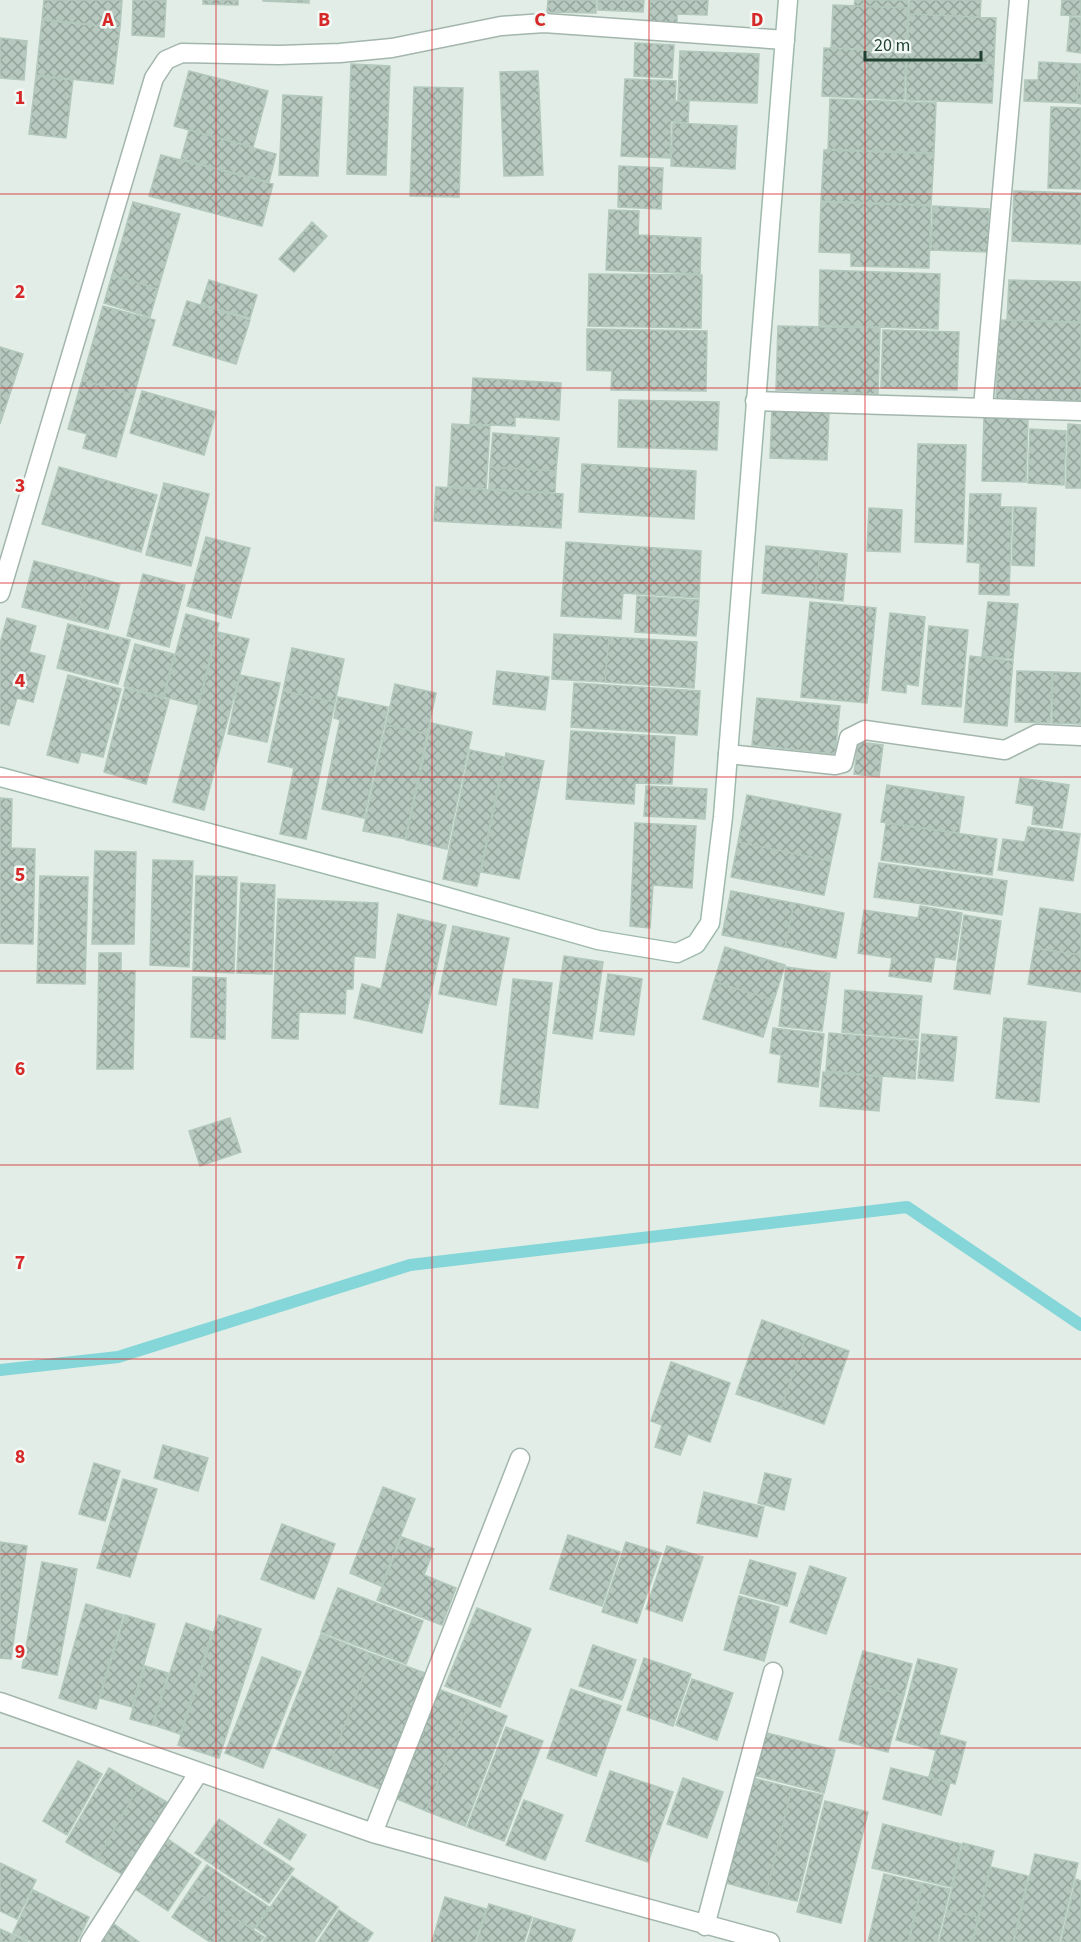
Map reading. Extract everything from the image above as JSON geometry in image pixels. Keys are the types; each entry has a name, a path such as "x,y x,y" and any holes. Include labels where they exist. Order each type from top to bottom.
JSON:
{"street":[{"path":"0,777 426,891 598,940 677,953 696,944 710,923 716,887 788,0"},
{"path":"983,407 1019,0"},
{"path":"0,593 154,78 166,60 182,53 279,55 392,48 501,26 544,22 785,40"},
{"path":"754,401 1081,411"},
{"path":"728,754 835,765 843,763 849,738 865,730 1005,750 1037,734 1081,736"},
{"path":"373,1833 520,1458"},
{"path":"705,1926 773,1672"},
{"path":"0,1702 373,1833 770,1942"},
{"path":"90,1942 199,1772"}],"building":[{"path":"44,0 122,0 120,28 42,19"},
{"path":"133,0 166,0 164,37 132,35"},
{"path":"203,0 238,0 238,5 203,4"},
{"path":"309,0 309,3 263,1"},
{"path":"548,0 596,0 596,13 547,12"},
{"path":"598,0 644,0 643,12 598,10"},
{"path":"650,0 708,0 707,15 677,14 677,24 649,23"},
{"path":"855,0 908,0 908,8 854,6"},
{"path":"910,0 981,0 980,17 909,14"},
{"path":"1062,0 1081,0 1081,16 1061,15"},
{"path":"833,5 908,8 906,51 831,48"},
{"path":"909,14 996,18 994,63 907,59"},
{"path":"1070,17 1081,18 1081,53 1067,51"},
{"path":"42,20 120,28 113,84 36,75"},
{"path":"0,38 27,41 24,80 0,78"},
{"path":"635,43 674,45 672,78 634,76"},
{"path":"824,48 906,52 904,100 822,96"},
{"path":"680,51 759,54 757,103 678,100"},
{"path":"907,60 994,64 992,103 906,100"},
{"path":"1039,62 1079,64 1077,103 1024,101 1025,80 1038,80"},
{"path":"351,64 390,66 386,175 347,174"},
{"path":"1079,64 1081,64 1081,104 1077,103"},
{"path":"189,71 268,91 253,147 174,126"},
{"path":"538,71 543,175 504,176 500,72"},
{"path":"36,76 73,80 66,138 29,134"},
{"path":"625,79 676,81 675,101 689,102 688,123 671,121 670,158 621,156"},
{"path":"414,87 463,88 459,197 410,196"},
{"path":"283,95 322,97 318,176 279,175"},
{"path":"830,99 936,103 934,153 828,149"},
{"path":"1051,107 1081,108 1081,189 1048,188"},
{"path":"673,123 737,126 735,169 671,166"},
{"path":"189,130 276,154 269,182 181,159"},
{"path":"824,150 934,154 931,205 821,201"},
{"path":"161,155 273,184 262,226 149,196"},
{"path":"619,166 663,168 661,209 618,207"},
{"path":"1014,191 1081,193 1081,244 1012,241"},
{"path":"133,202 180,214 158,289 112,275"},
{"path":"821,202 931,206 929,268 851,266 851,253 819,252"},
{"path":"933,206 989,209 988,252 931,250"},
{"path":"609,210 639,211 638,235 701,238 700,274 606,270"},
{"path":"312,222 327,236 294,272 279,259"},
{"path":"820,270 940,274 938,329 819,325"},
{"path":"589,274 702,275 701,328 588,326"},
{"path":"112,275 158,289 150,317 104,303"},
{"path":"209,280 257,295 250,318 201,304"},
{"path":"1009,280 1081,282 1081,322 1007,320"},
{"path":"187,301 250,320 236,364 173,345"},
{"path":"103,306 155,320 134,395 82,380"},
{"path":"999,320 1081,323 1081,401 996,399"},
{"path":"778,326 880,328 878,394 776,390"},
{"path":"587,329 707,331 706,391 611,390 612,371 587,370"},
{"path":"883,330 959,332 957,390 881,388"},
{"path":"0,347 23,354 0,424"},
{"path":"473,378 561,383 559,420 515,417 515,426 470,424"},
{"path":"82,380 134,395 116,457 83,448 87,434 68,429"},
{"path":"142,391 216,412 204,455 130,433"},
{"path":"619,400 719,402 717,450 618,447"},
{"path":"772,408 829,412 827,460 770,458"},
{"path":"984,416 1028,417 1026,482 982,481"},
{"path":"452,424 490,426 486,489 448,486"},
{"path":"1068,424 1081,425 1081,488 1066,488"},
{"path":"1030,429 1066,431 1064,485 1028,483"},
{"path":"493,433 559,438 556,471 490,467"},
{"path":"918,444 966,445 963,544 915,542"},
{"path":"582,464 696,471 694,519 579,512"},
{"path":"59,467 157,495 141,552 42,524"},
{"path":"490,467 556,471 555,493 489,489"},
{"path":"164,483 209,494 191,566 146,555"},
{"path":"436,487 563,494 561,528 434,521"},
{"path":"970,494 1001,494 1000,507 1012,507 1009,595 979,594 980,563 967,562"},
{"path":"1014,507 1036,508 1034,566 1012,565"},
{"path":"869,508 902,510 900,552 867,551"},
{"path":"206,537 250,548 231,618 187,606"},
{"path":"566,542 701,551 699,598 623,593 621,619 561,616"},
{"path":"766,546 820,551 815,598 762,593"},
{"path":"820,551 847,554 843,601 815,598"},
{"path":"34,561 88,575 76,621 22,607"},
{"path":"143,574 185,585 169,647 127,636"},
{"path":"88,575 120,584 108,629 76,621"},
{"path":"637,596 699,600 696,636 635,632"},
{"path":"810,602 876,608 867,703 801,697"},
{"path":"988,602 1018,604 1013,659 982,656"},
{"path":"890,613 925,617 918,686 906,684 906,693 882,690"},
{"path":"186,614 219,623 198,705 164,697"},
{"path":"7,618 36,626 29,652 45,656 33,702 17,698 9,725 0,723 0,644"},
{"path":"68,624 130,640 118,684 57,668"},
{"path":"929,626 968,630 961,707 922,704"},
{"path":"218,632 249,639 204,810 173,802"},
{"path":"554,634 609,637 605,682 552,679"},
{"path":"609,637 697,642 694,688 605,682"},
{"path":"135,644 174,654 163,697 124,686"},
{"path":"292,648 344,659 335,702 283,691"},
{"path":"970,656 1013,661 1007,726 964,722"},
{"path":"497,671 549,677 545,710 493,704"},
{"path":"1017,671 1052,672 1050,723 1015,722"},
{"path":"1053,672 1081,673 1081,724 1052,723"},
{"path":"68,675 121,689 103,757 81,752 78,763 47,755"},
{"path":"240,675 280,683 267,742 228,734"},
{"path":"574,683 700,691 697,735 571,727"},
{"path":"395,684 436,693 427,734 386,725"},
{"path":"125,688 169,700 146,784 104,772"},
{"path":"283,691 335,702 306,839 280,834 294,768 268,762"},
{"path":"338,697 388,707 364,818 322,809 340,720 334,718"},
{"path":"757,698 840,706 835,754 752,745"},
{"path":"431,723 472,732 447,849 406,840"},
{"path":"386,725 427,734 405,839 363,831"},
{"path":"571,731 675,737 672,784 635,783 634,804 566,799"},
{"path":"858,742 883,745 879,777 854,774"},
{"path":"470,750 504,757 477,886 443,879"},
{"path":"506,753 544,761 519,879 481,872"},
{"path":"1020,778 1069,785 1062,828 1032,824 1034,806 1016,803"},
{"path":"887,785 964,797 959,833 881,822"},
{"path":"646,786 707,789 705,819 644,816"},
{"path":"747,795 841,814 831,861 738,842"},
{"path":"0,798 12,799 11,848 35,849 33,944 0,943"},
{"path":"635,823 696,826 692,888 653,885 650,928 630,926"},
{"path":"886,823 997,839 992,875 881,860"},
{"path":"1028,827 1080,834 1073,881 998,870 1003,839 1025,842"},
{"path":"738,842 831,861 824,895 731,877"},
{"path":"95,851 136,852 134,944 92,944"},
{"path":"153,860 193,861 189,967 150,965"},
{"path":"879,863 1007,881 1002,915 874,897"},
{"path":"40,876 88,877 85,984 37,983"},
{"path":"196,876 237,877 234,973 193,971"},
{"path":"241,883 275,885 272,974 237,973"},
{"path":"731,891 794,903 785,947 722,935"},
{"path":"278,899 378,903 375,958 354,956 353,989 346,989 345,1014 299,1012 298,1039 272,1038"},
{"path":"794,903 844,913 836,958 785,947"},
{"path":"920,906 962,913 955,960 935,957 931,982 889,976 892,958 858,953 864,910 918,918"},
{"path":"1040,908 1081,914 1081,955 1034,948"},
{"path":"398,914 446,925 422,1033 354,1018 362,984 381,989"},
{"path":"964,915 1001,921 990,994 954,989"},
{"path":"453,926 509,938 496,1005 439,994"},
{"path":"725,947 785,965 774,1000 714,982"},
{"path":"1034,948 1081,955 1081,992 1028,984"},
{"path":"99,953 121,953 121,971 135,971 133,1069 97,1069"},
{"path":"564,956 603,962 592,1039 553,1033"},
{"path":"786,967 830,973 822,1031 779,1026"},
{"path":"608,974 642,979 634,1035 600,1031"},
{"path":"193,977 226,978 225,1039 191,1037"},
{"path":"513,979 552,983 538,1108 500,1104"},
{"path":"714,982 774,1000 763,1037 703,1019"},
{"path":"845,990 922,996 918,1039 842,1032"},
{"path":"1004,1018 1046,1022 1039,1102 996,1098"},
{"path":"773,1028 824,1034 818,1087 778,1082 781,1055 770,1053"},
{"path":"829,1033 918,1041 915,1079 826,1071"},
{"path":"922,1034 957,1037 953,1081 918,1078"},
{"path":"823,1072 882,1077 879,1111 820,1106"},
{"path":"230,1118 241,1152 200,1166 189,1131"},
{"path":"762,1320 806,1336 781,1409 736,1394"},
{"path":"806,1336 849,1351 824,1424 781,1409"},
{"path":"671,1362 730,1383 710,1442 688,1434 680,1455 655,1447 662,1425 651,1421"},
{"path":"163,1445 208,1458 198,1491 154,1478"},
{"path":"94,1463 120,1471 105,1521 79,1514"},
{"path":"765,1473 791,1479 784,1510 758,1503"},
{"path":"123,1479 157,1489 130,1577 97,1568"},
{"path":"383,1487 415,1499 381,1586 350,1573"},
{"path":"704,1492 764,1507 757,1537 697,1523"},
{"path":"282,1524 335,1544 314,1599 261,1579"},
{"path":"568,1535 620,1552 602,1606 550,1589"},
{"path":"402,1537 434,1549 424,1575 456,1588 442,1625 377,1600"},
{"path":"0,1542 27,1546 11,1659 0,1658"},
{"path":"626,1542 661,1553 637,1623 602,1612"},
{"path":"667,1546 703,1557 682,1621 646,1609"},
{"path":"750,1560 796,1573 787,1606 740,1593"},
{"path":"42,1562 77,1569 57,1675 22,1668"},
{"path":"810,1566 846,1578 826,1634 790,1622"},
{"path":"338,1588 423,1621 406,1664 321,1632"},
{"path":"739,1596 779,1607 764,1661 724,1650"},
{"path":"86,1604 123,1615 96,1709 59,1698"},
{"path":"477,1608 531,1629 500,1707 445,1686"},
{"path":"125,1615 155,1624 132,1707 100,1698"},
{"path":"219,1615 261,1629 219,1758 178,1745"},
{"path":"186,1623 212,1632 180,1734 153,1725"},
{"path":"321,1634 372,1654 328,1769 276,1749"},
{"path":"593,1645 636,1660 622,1700 579,1686"},
{"path":"863,1651 912,1664 904,1695 854,1682"},
{"path":"372,1654 425,1673 380,1789 328,1769"},
{"path":"262,1657 301,1672 263,1768 225,1753"},
{"path":"644,1658 691,1674 673,1726 627,1710"},
{"path":"918,1659 957,1669 935,1750 896,1740"},
{"path":"145,1666 168,1673 152,1725 130,1719"},
{"path":"692,1679 733,1693 717,1740 676,1725"},
{"path":"854,1682 904,1695 888,1752 839,1740"},
{"path":"438,1689 470,1701 426,1811 395,1798"},
{"path":"571,1689 621,1706 596,1776 547,1758"},
{"path":"470,1701 507,1716 465,1826 426,1811"},
{"path":"506,1727 543,1741 504,1841 467,1827"},
{"path":"763,1732 835,1750 824,1793 753,1775"},
{"path":"940,1735 966,1742 955,1784 929,1777"},
{"path":"78,1761 102,1774 67,1835 43,1821"},
{"path":"109,1768 139,1786 97,1860 66,1842"},
{"path":"891,1768 950,1783 941,1815 883,1799"},
{"path":"610,1771 673,1792 648,1862 586,1841"},
{"path":"683,1778 723,1792 707,1838 667,1824"},
{"path":"753,1778 792,1788 766,1894 726,1883"},
{"path":"139,1786 167,1802 125,1876 97,1860"},
{"path":"792,1788 823,1795 797,1901 766,1894"},
{"path":"524,1800 563,1815 545,1860 506,1845"},
{"path":"825,1801 868,1812 841,1923 797,1912"},
{"path":"219,1819 294,1869 269,1903 195,1853"},
{"path":"279,1819 306,1835 290,1860 264,1843"},
{"path":"883,1824 961,1844 951,1887 872,1868"},
{"path":"165,1837 201,1862 168,1911 132,1887"},
{"path":"963,1843 994,1851 978,1917 947,1910"},
{"path":"1035,1854 1078,1863 1059,1942 1014,1942"},
{"path":"0,1863 36,1880 17,1919 0,1911"},
{"path":"207,1865 269,1907 253,1930 191,1888"},
{"path":"991,1867 1028,1876 1013,1942 973,1942"},
{"path":"884,1874 922,1883 908,1942 868,1942"},
{"path":"292,1876 338,1907 314,1942 263,1942 267,1936 256,1928"},
{"path":"1076,1879 1081,1881 1081,1942 1061,1942"},
{"path":"923,1883 950,1889 937,1942 909,1942"},
{"path":"191,1888 264,1937 260,1942 210,1942 172,1917"},
{"path":"33,1890 89,1917 77,1942 32,1942 13,1933"},
{"path":"445,1897 486,1909 475,1942 432,1942"},
{"path":"489,1904 532,1917 524,1942 477,1942"},
{"path":"339,1910 373,1933 367,1942 318,1942"},
{"path":"947,1910 978,1917 972,1942 939,1942"},
{"path":"534,1918 575,1930 571,1942 527,1942"},
{"path":"114,1924 139,1942 101,1942"},
{"path":"0,1929 28,1942 0,1942"}],"waterway":[{"path":"0,1370 118,1357 410,1265 907,1207 1081,1325"}]}
